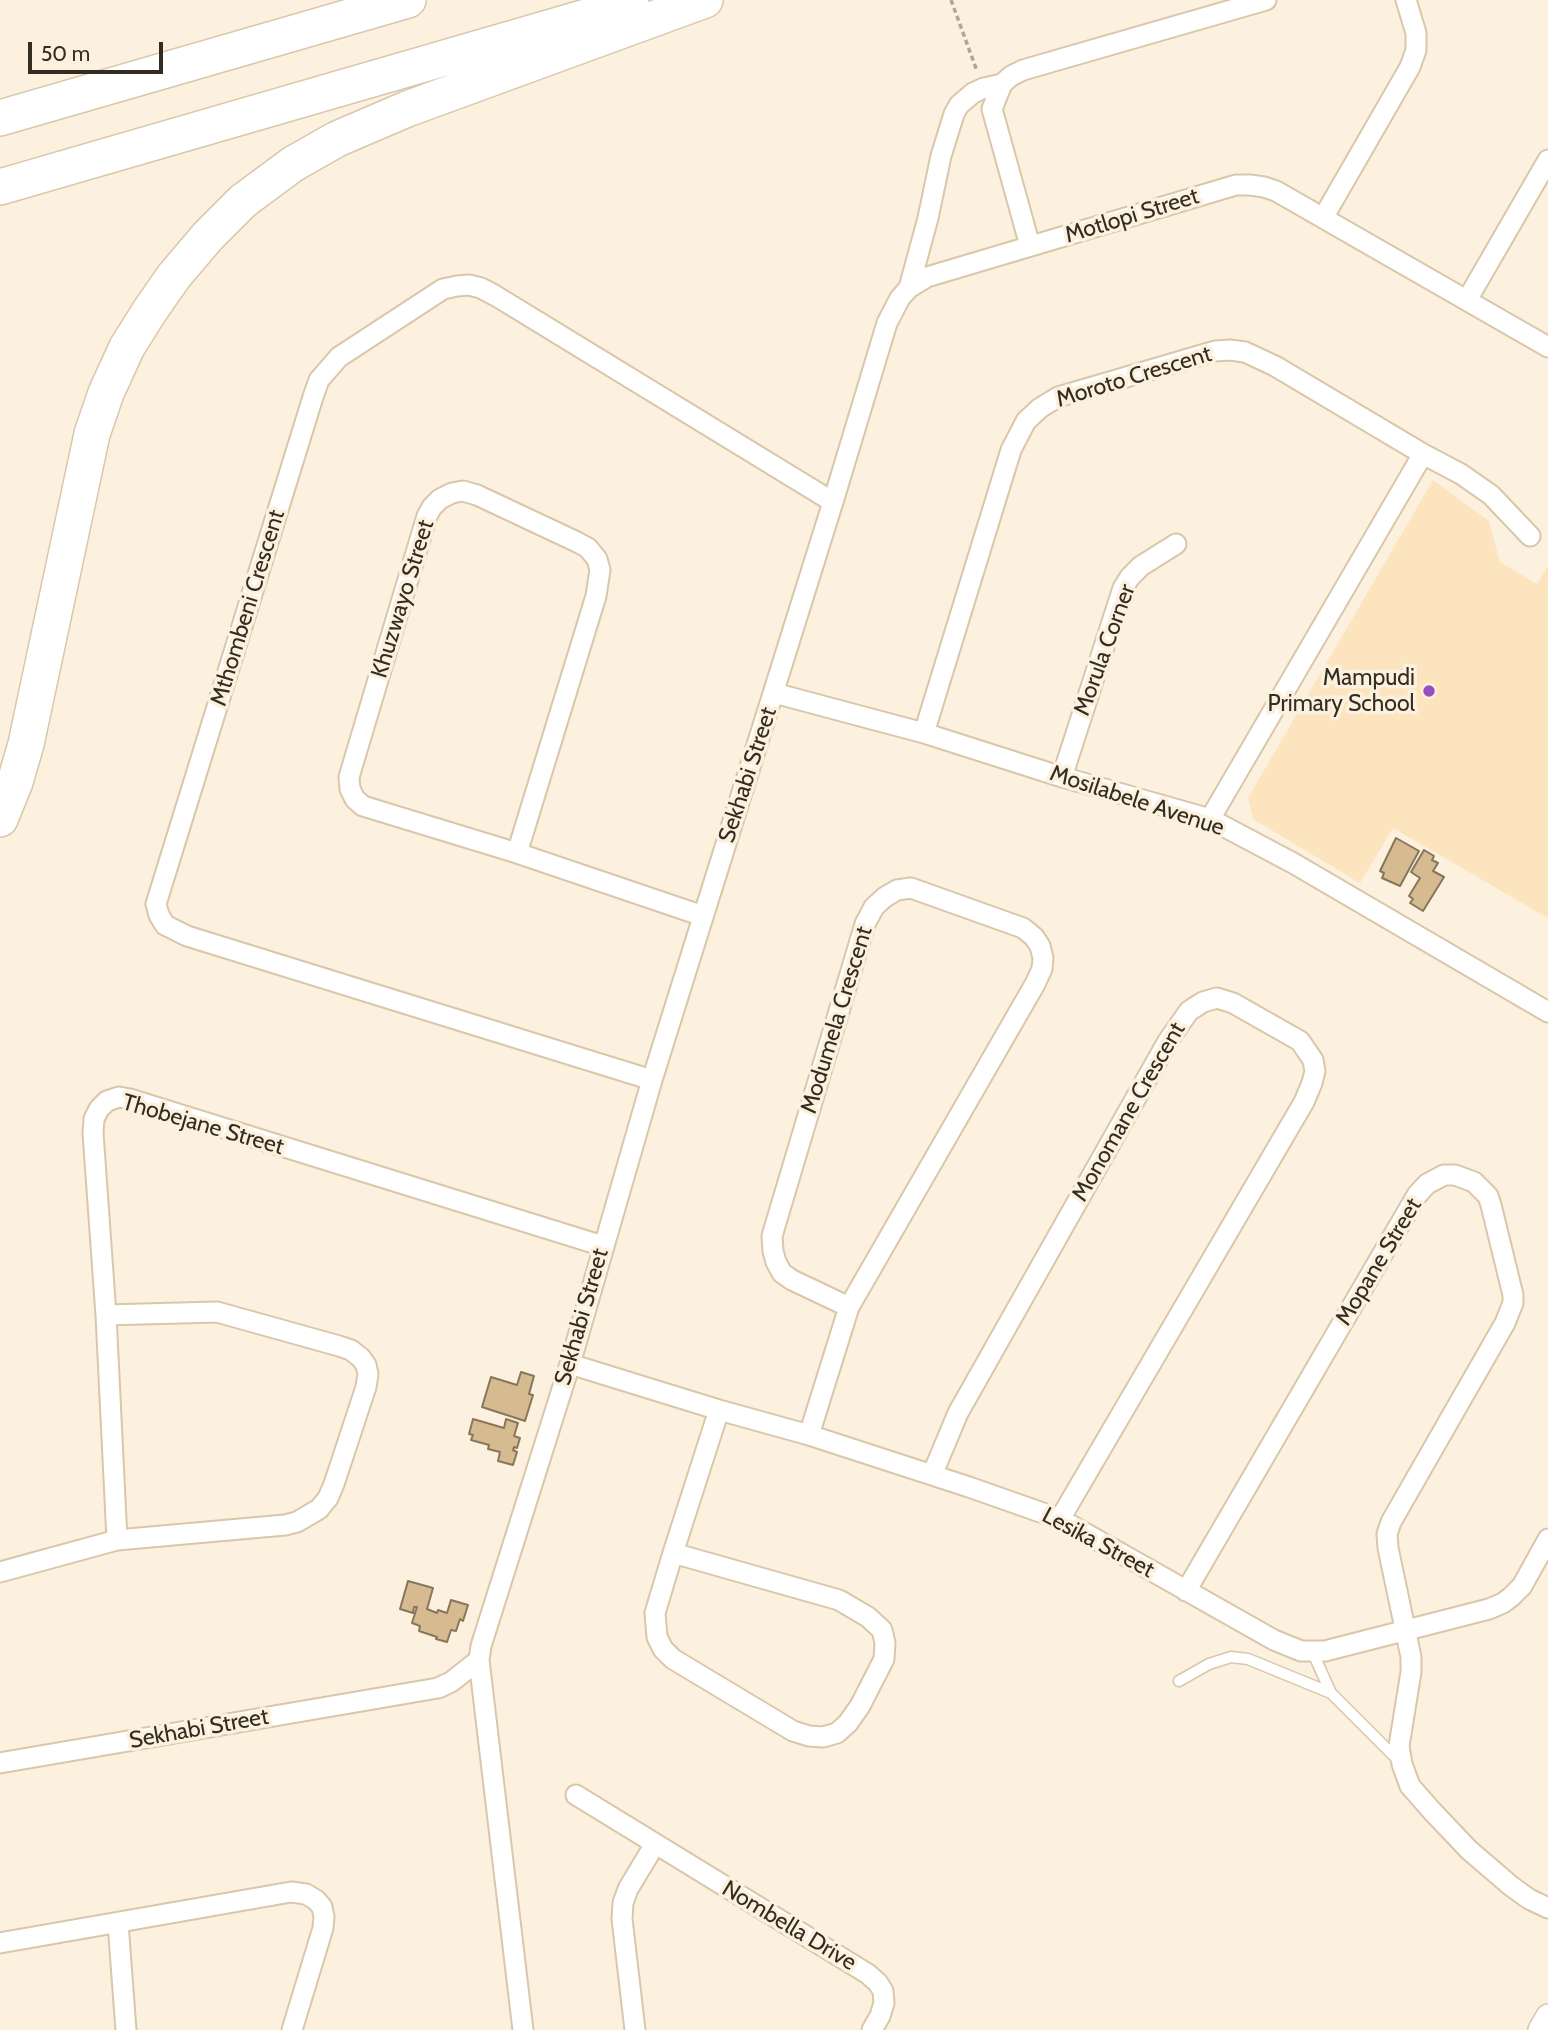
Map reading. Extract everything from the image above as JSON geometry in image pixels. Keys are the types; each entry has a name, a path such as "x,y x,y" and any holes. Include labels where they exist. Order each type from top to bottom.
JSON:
{"highway":[{"path":"0,118 408,0"},
{"path":"0,187 644,0"},
{"path":"0,819 26,744 92,434 106,394 127,347 149,312 174,276 208,236 243,201 293,164 337,139 420,104 705,0"}],"street":[{"path":"833,502 887,323 900,298 909,288 954,114 965,99 1023,70 1266,0"},
{"path":"1324,218 1410,67 1416,50 1416,33 1406,0"},
{"path":"993,86 996,95 992,109 1030,246"},
{"path":"1467,300 1548,160"},
{"name":"Motlopi Street","path":"909,288 927,277 1236,185 1264,187 1324,218 1548,347"},
{"name":"Mthombeni Crescent","path":"652,1080 187,936 165,925 159,915 156,904 313,397 319,380 339,356 443,289 469,285 496,296 833,502"},
{"name":"Moroto Crescent","path":"924,733 1011,450 1026,421 1058,397 1199,355 1230,350 1245,352 1275,366 1461,474 1484,490 1530,536"},
{"path":"1210,819 1423,454"},
{"name":"Khuzwayo Street","path":"517,853 596,596 600,570 597,559 588,548 532,520 463,491 440,499 427,516 349,777 350,789 355,799 363,806 517,853 703,916"},
{"name":"Sekhabi Street","path":"0,1763 438,1688 452,1682 479,1660 481,1646 570,1364 652,1080 833,502"},
{"name":"Morula Corner","path":"1062,777 1123,587 1141,566 1176,544"},
{"name":"Mosilabele Avenue","path":"774,693 924,733 1062,777 1210,819 1293,863 1548,1012"},
{"name":"Modumela Crescent","path":"809,1435 849,1307 1042,970 1040,946 1023,928 911,888 897,890 885,897 874,907 865,924 772,1236 773,1251 782,1273 849,1307"},
{"name":"Monomane Crescent","path":"932,1475 958,1412 1168,1041 1189,1011 1203,1002 1217,999 1233,1003 1300,1041 1313,1060 1315,1071 1312,1083 1304,1102 1060,1519"},
{"name":"Thobejane Street","path":"117,1539 106,1315 93,1133 94,1119 107,1101 119,1097 603,1246"},
{"name":"Mopane Street","path":"1186,1591 1417,1195 1435,1178 1444,1175 1455,1175 1474,1182 1488,1196 1513,1303 1505,1323 1391,1522 1387,1535 1411,1657 1399,1746 1402,1764"},
{"path":"0,1572 117,1539 285,1525 308,1517 319,1509 334,1484 368,1374 366,1365 351,1350 232,1314 217,1312 106,1315"},
{"name":"Lesika Street","path":"570,1364 809,1435 1060,1519 1281,1644 1301,1651 1325,1651 1489,1609 1503,1603 1522,1586 1548,1539"},
{"path":"673,1553 839,1601 869,1617 881,1630 885,1643 884,1658 848,1723 837,1733 823,1737 793,1731 673,1659 657,1637 655,1613 673,1553 719,1410"},
{"path":"479,1660 523,2030"},
{"path":"1402,1764 1410,1786 1469,1850 1511,1886 1548,1908"},
{"name":"Nombella Drive","path":"576,1795 868,1974 883,1992 884,2003 872,2030"},
{"path":"635,2030 622,1919 623,1903 654,1844"},
{"path":"0,1943 291,1892 306,1894 322,1907 323,1928 292,2030"},
{"path":"118,1923 126,2030"},
{"path":"1540,2030 1548,2016"}],"lane":[{"path":"1312,1651 1331,1693 1402,1764"},
{"path":"1179,1681 1209,1664 1231,1657 1248,1659 1331,1693"}],"path":[{"path":"951,0 993,86"}],"shaded area":[{"name":"Mampudi Primary School","path":"1433,480 1489,521 1500,562 1537,584 1548,566 1548,918 1393,828 1360,883 1253,819 1248,798"}],"building":[{"path":"1396,838 1419,851 1400,886 1382,878 1384,873 1380,871"},
{"path":"1424,850 1434,856 1432,860 1438,863 1433,871 1444,877 1423,911 1410,903 1413,899 1409,896 1420,878 1411,872"},
{"path":"521,1372 534,1376 529,1394 533,1395 525,1421 482,1407 491,1377 517,1385"},
{"path":"473,1419 504,1428 506,1419 518,1423 514,1436 520,1438 517,1448 514,1447 513,1450 517,1452 513,1465 498,1461 500,1452 488,1449 489,1445 471,1440 473,1435 469,1434"},
{"path":"408,1581 433,1588 427,1609 437,1613 438,1610 447,1613 451,1600 468,1605 463,1621 460,1619 456,1631 451,1630 447,1642 419,1631 420,1626 412,1623 417,1607 414,1607 413,1613 400,1609"}],"place":[{"name":"Mampudi Primary School","path":"1429,691"}]}
